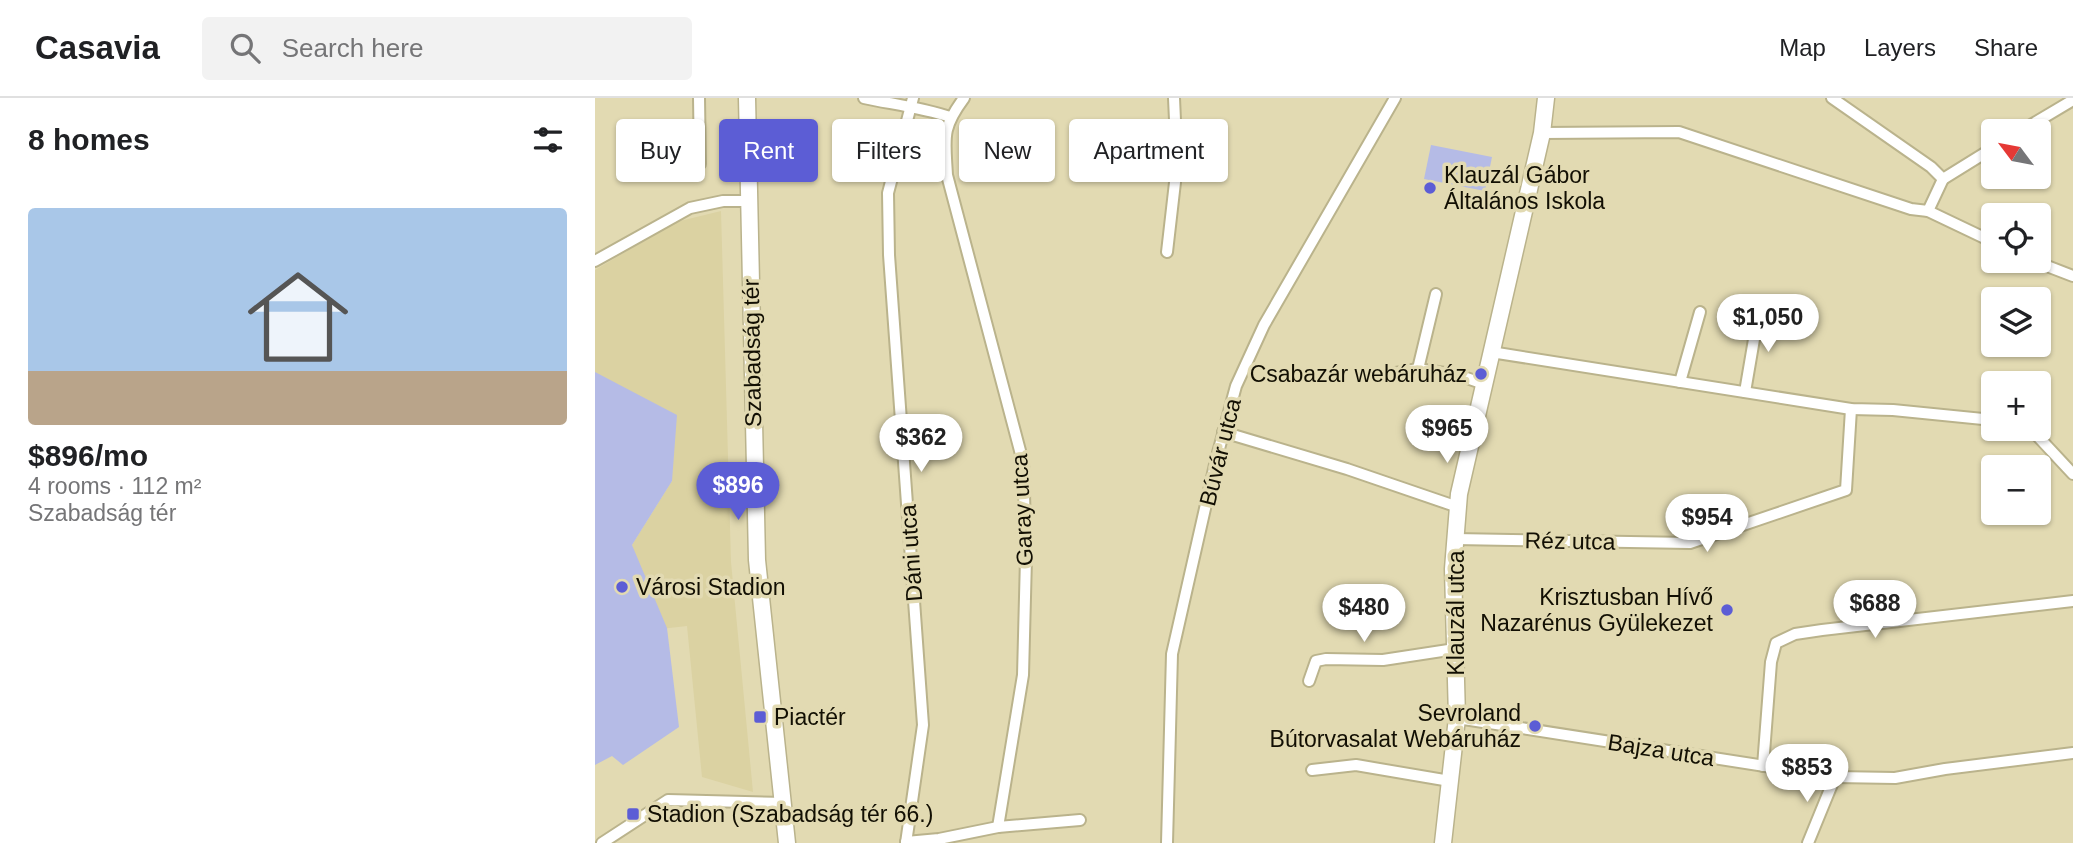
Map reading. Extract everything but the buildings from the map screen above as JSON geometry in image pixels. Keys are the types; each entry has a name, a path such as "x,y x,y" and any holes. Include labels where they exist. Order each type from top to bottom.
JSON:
{"street":[{"path":"699,98 699,119"},
{"name":"Szabadság tér","path":"747,98 757,559 785,803 787,843"},
{"path":"863,98 912,104 950,117 964,98"},
{"path":"1174,98 1175,119"},
{"name":"Búvár utca","path":"1167,843 1172,654 1236,386 1264,325 1395,98"},
{"name":"Klauzál utca","path":"1443,843 1457,718 1453,569 1458,507 1542,133 1546,98"},
{"path":"1832,98 1931,167 1943,179"},
{"path":"2041,119 2073,100"},
{"name":"Dáni utca","path":"906,842 923,725 888,255 888,193 912,104"},
{"name":"Garay utca","path":"950,117 945,133 947,175 1023,462 1026,558 1023,675 997,827"},
{"path":"1542,133 1679,132 1911,209 1928,211 1981,236"},
{"path":"1928,211 1943,179 1981,155"},
{"path":"1167,252 1175,182"},
{"path":"595,261 690,208 723,201 748,201"},
{"path":"2051,268 2073,276"},
{"path":"1418,369 1436,294"},
{"path":"1745,392 1759,310"},
{"path":"1680,382 1700,312"},
{"path":"1491,352 1851,409 1893,410 1981,420"},
{"path":"1385,375 1418,369 1458,375 1484,384"},
{"name":"Réz utca","path":"1455,539 1689,543 1846,490 1849,480 1851,409"},
{"path":"1223,432 1347,469 1458,507"},
{"path":"2043,441 2073,472"},
{"path":"1763,766 1776,643 1795,634 1822,630 2073,601"},
{"path":"1309,681 1316,661 1383,660 1455,649"},
{"name":"Bajza utca","path":"1457,718 1835,777 1895,778 2073,753"},
{"path":"1313,769 1356,765 1450,781"},
{"path":"1808,843 1835,777"},
{"path":"602,843 668,800 785,803"},
{"path":"906,842 939,839 997,827 1080,820"}],"shaded area":[{"path":"1431,145 1492,157 1485,191 1424,179"},
{"path":"721,211 731,562 753,792 702,777 687,626 643,631 632,545 672,481 595,372 595,270 676,222"},
{"name":"Városi Stadion","path":"595,372 677,415 672,481 632,545 667,628 679,727 623,765 612,756 595,765"}],"place":[{"name":"Klauzál Gábor Általános Iskola","path":"1430,188"},
{"name":"Csabazár webáruház","path":"1481,374"},
{"name":"Városi Stadion","path":"622,587"},
{"name":"Krisztusban Hívő Nazarénus Gyülekezet","path":"1727,610"},
{"name":"Piactér","path":"760,717"},
{"name":"Sevroland Bútorvasalat Webáruház","path":"1535,726"},
{"name":"Stadion (Szabadság tér 66.)","path":"633,814"}]}
